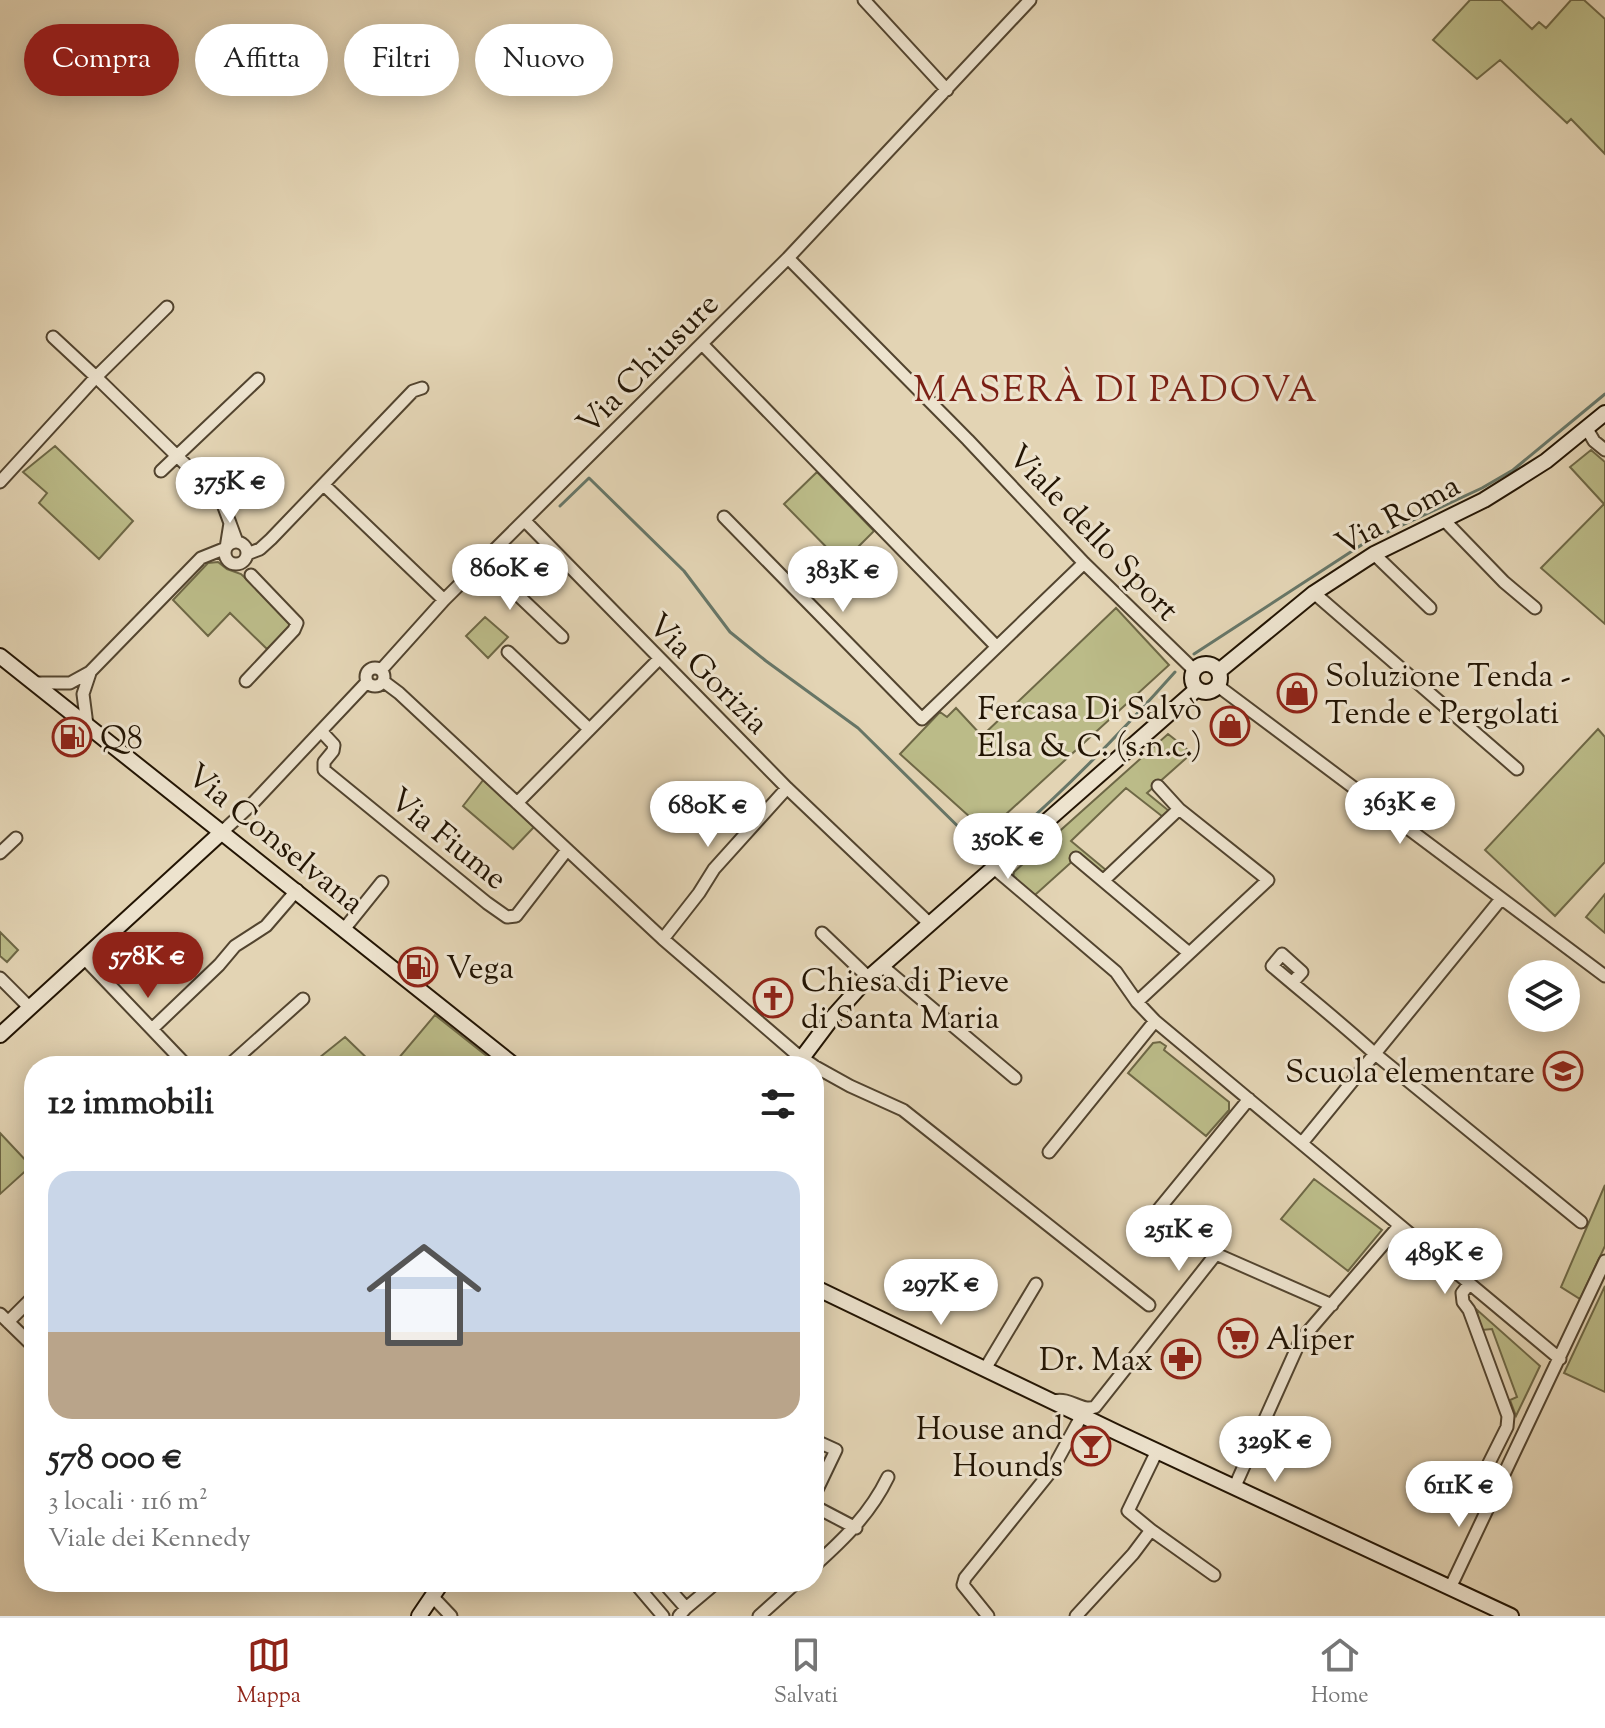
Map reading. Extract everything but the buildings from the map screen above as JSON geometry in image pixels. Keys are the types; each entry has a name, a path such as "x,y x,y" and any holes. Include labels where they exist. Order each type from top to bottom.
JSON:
{"main road":[{"name":"Via Roma","path":"1218,678 1314,593 1374,554 1516,480 1546,461 1605,413"},
{"name":"Via Conselvana","path":"0,656 503,1056"},
{"path":"1207,664 1218,678 1211,692 1197,689 1192,682 1194,670 1207,664"},
{"path":"811,1056 832,1018 869,978 1197,689"},
{"path":"0,1035 223,831"},
{"path":"824,1292 1511,1616"},
{"path":"419,1616 435,1592"}],"street":[{"path":"864,0 947,90"},
{"name":"Via Chiusure","path":"223,831 367,682 366,674 370,669 382,676 444,600 788,258 1030,0"},
{"name":"Viale dello Sport","path":"788,258 968,440 1084,563 1194,670"},
{"path":"0,482 96,377 167,307"},
{"path":"53,337 221,499 238,553 251,575 297,623 246,681"},
{"path":"703,345 996,646"},
{"path":"161,471 258,379"},
{"path":"35,683 70,683 90,672 201,558 260,549 413,391 422,388"},
{"path":"1587,429 1594,441 1605,450"},
{"path":"324,485 444,600"},
{"path":"724,517 922,719 1084,563"},
{"path":"1444,520 1494,573 1535,608"},
{"name":"Via Gorizia","path":"525,521 787,788 930,924"},
{"path":"1374,554 1430,608"},
{"path":"483,562 562,637"},
{"path":"1314,593 1517,769"},
{"path":"508,652 588,728"},
{"path":"517,803 659,659"},
{"path":"87,725 83,694 90,672"},
{"path":"382,676 663,939 797,1056"},
{"path":"1218,678 1501,899 1605,976"},
{"name":"Via Fiume","path":"321,731 334,745 324,762 324,770 507,917 516,916 567,850"},
{"path":"1137,1002 1268,880 1179,809 1158,786"},
{"path":"663,939 714,869 787,788"},
{"path":"1104,880 1179,809"},
{"path":"0,853 16,838"},
{"path":"1076,858 1189,953"},
{"path":"994,868 1116,972 1155,1021 1560,1359"},
{"path":"345,928 382,882"},
{"path":"152,1029 235,946 266,926 297,890"},
{"path":"1302,1143 1501,899"},
{"path":"822,933 869,978"},
{"path":"84,958 178,1056"},
{"path":"882,966 1015,1078"},
{"path":"0,978 30,1008"},
{"path":"1292,983 1581,1222"},
{"path":"239,1056 303,999"},
{"path":"1049,1152 1155,1021"},
{"path":"824,1073 903,1110 1149,1305"},
{"path":"1145,1226 1249,1099"},
{"path":"1235,1486 1300,1341 1399,1226"},
{"path":"1053,1401 1065,1399 1086,1409 1095,1407 1216,1254 1332,1305"},
{"path":"1450,1588 1605,1261"},
{"path":"985,1369 1036,1284"},
{"path":"1474,1288 1462,1293 1463,1302 1469,1310 1508,1416 1507,1427 1481,1479"},
{"path":"24,1303 4,1318 24,1337"},
{"path":"988,1616 963,1585 965,1578 1052,1470 1082,1415"},
{"path":"824,1445 836,1450 824,1475"},
{"path":"1157,1451 1128,1511 1214,1575"},
{"path":"824,1557 856,1528 888,1477"},
{"path":"824,1511 856,1528"},
{"path":"1076,1616 1151,1530"},
{"path":"643,1592 663,1616"},
{"path":"670,1592 683,1612 706,1592"},
{"path":"760,1616 786,1592"},
{"path":"432,1596 451,1616"}],"green space":[{"path":"1470,0 1501,0 1532,29 1539,22 1546,28 1571,0 1584,0 1605,19 1605,154 1571,119 1567,123 1500,60 1477,79 1433,40"},
{"path":"55,446 133,521 99,559 39,503 47,493 23,472"},
{"path":"1591,450 1605,462 1605,624 1541,568 1604,504 1570,467"},
{"path":"817,472 874,531 842,563 784,504"},
{"path":"218,562 241,574 291,621 290,626 267,649 230,613 208,636 173,600 208,563"},
{"path":"1116,608 1169,665 992,827 981,827 900,754 940,712 947,717 956,708 982,736"},
{"path":"485,617 508,637 488,658 466,636"},
{"path":"1598,729 1605,737 1605,862 1555,916 1485,850"},
{"path":"1168,734 1192,753 1147,793 1169,811 1163,817 1126,788 1071,841 1106,870 1101,875 1076,858 1035,895 1013,877 1014,872"},
{"path":"484,779 534,827 513,849 463,806"},
{"path":"1605,894 1605,933 1586,917"},
{"path":"0,932 18,950 7,962 0,956"},
{"path":"435,1015 487,1056 400,1056"},
{"path":"345,1037 365,1056 321,1056"},
{"path":"1160,1042 1166,1046 1164,1050 1229,1102 1229,1110 1206,1136 1128,1073 1153,1043"},
{"path":"0,1133 24,1159 24,1172 0,1194"},
{"path":"1314,1179 1382,1230 1348,1271 1281,1219"},
{"path":"1605,1185 1605,1246 1580,1299 1561,1287"},
{"path":"1605,1286 1605,1392 1564,1373"},
{"path":"1476,1309 1540,1366 1516,1416 1510,1400 1517,1397 1492,1329 1482,1330"}],"waterway":[{"path":"1194,654 1366,542 1482,488 1513,470 1605,394"},
{"path":"560,506 589,478 684,571 730,632 858,728 984,852 990,854 1086,767 1175,672"}],"place":[{"name":"Soluzione Tenda - Tende e Pergolati","path":"1297,693"},
{"name":"Fercasa Di Salvò Elsa & C. (s.n.c.)","path":"1230,726"},
{"name":"Q8","path":"72,737"},
{"name":"Vega","path":"418,967"},
{"name":"Chiesa di Pieve di Santa Maria","path":"773,998"},
{"name":"Scuola elementare","path":"1563,1071"},
{"name":"Aliper","path":"1238,1338"},
{"name":"Dr. Max","path":"1181,1359"},
{"name":"House and Hounds","path":"1091,1446"}],"district":[{"name":"MASERÀ DI PADOVA","path":"1116,388"}]}
